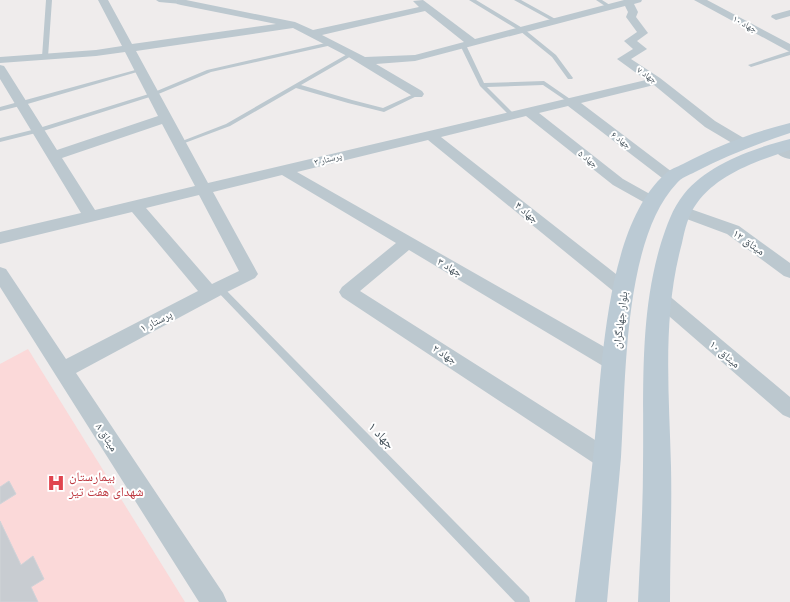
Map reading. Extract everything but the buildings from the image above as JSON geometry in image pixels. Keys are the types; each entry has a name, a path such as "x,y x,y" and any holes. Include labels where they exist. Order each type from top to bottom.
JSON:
{"main road":[{"name":"بلوار جهادگران","path":"591,602 606,459 618,322 633,244 652,201 671,178 703,160 742,143 790,128"},
{"path":"654,602 657,473 657,331 667,253 682,211 698,191 722,171 760,154 786,149"},
{"path":"652,201 682,211"}],"street":[{"path":"103,0 204,189"},
{"path":"416,0 468,44"},
{"name":"جهاد ۱۰","path":"699,0 790,49"},
{"path":"363,61 415,58 633,1"},
{"name":"جهاد ۷","path":"633,1 633,12 631,17 643,33 630,41 642,49 623,59 656,81 710,124 742,143"},
{"path":"182,2 295,25 351,54 418,94"},
{"path":"311,34 427,8"},
{"path":"776,16 790,13"},
{"path":"0,60 96,53 295,25"},
{"path":"0,69 91,216"},
{"name":"پرستار ۳","path":"0,238 656,81"},
{"name":"جهاد ۶","path":"570,101 671,178"},
{"name":"جهاد ۵","path":"528,111 618,182 652,201"},
{"path":"54,156 166,118"},
{"name":"جهاد ۴","path":"430,135 624,290"},
{"name":"جهاد ۳","path":"284,170 615,363"},
{"name":"پرستار ۱","path":"63,370 249,274 204,189"},
{"path":"136,206 214,291"},
{"name":"میثاق ۱۲","path":"682,211 733,230 790,272"},
{"name":"جهاد ۲","path":"408,242 348,292 606,459"},
{"name":"میثاق ۸","path":"0,273 214,602"},
{"name":"میثاق ۱۰","path":"660,299 790,409"}],"lane":[{"path":"44,57 49,0"},
{"path":"159,0 182,2"},
{"path":"472,0 522,30 554,56 570,78"},
{"path":"517,0 556,21"},
{"path":"599,0 610,7"},
{"path":"0,140 38,131 154,94 209,71 330,44"},
{"path":"468,44 482,85 512,115"},
{"path":"751,65 790,53"},
{"path":"180,143 228,124 351,54"},
{"path":"0,109 141,70"},
{"path":"482,85 544,83 570,101"},
{"path":"296,86 350,102 384,110 418,94"},
{"name":"جهاد ۱","path":"214,291 524,602"}],"shaded area":[{"name":"بیمارستان شهدای هفت تیر","path":"28,349 185,602 0,602 0,364"}],"place":[{"name":"بیمارستان شهدای هفت تیر","path":"56,483"}]}
